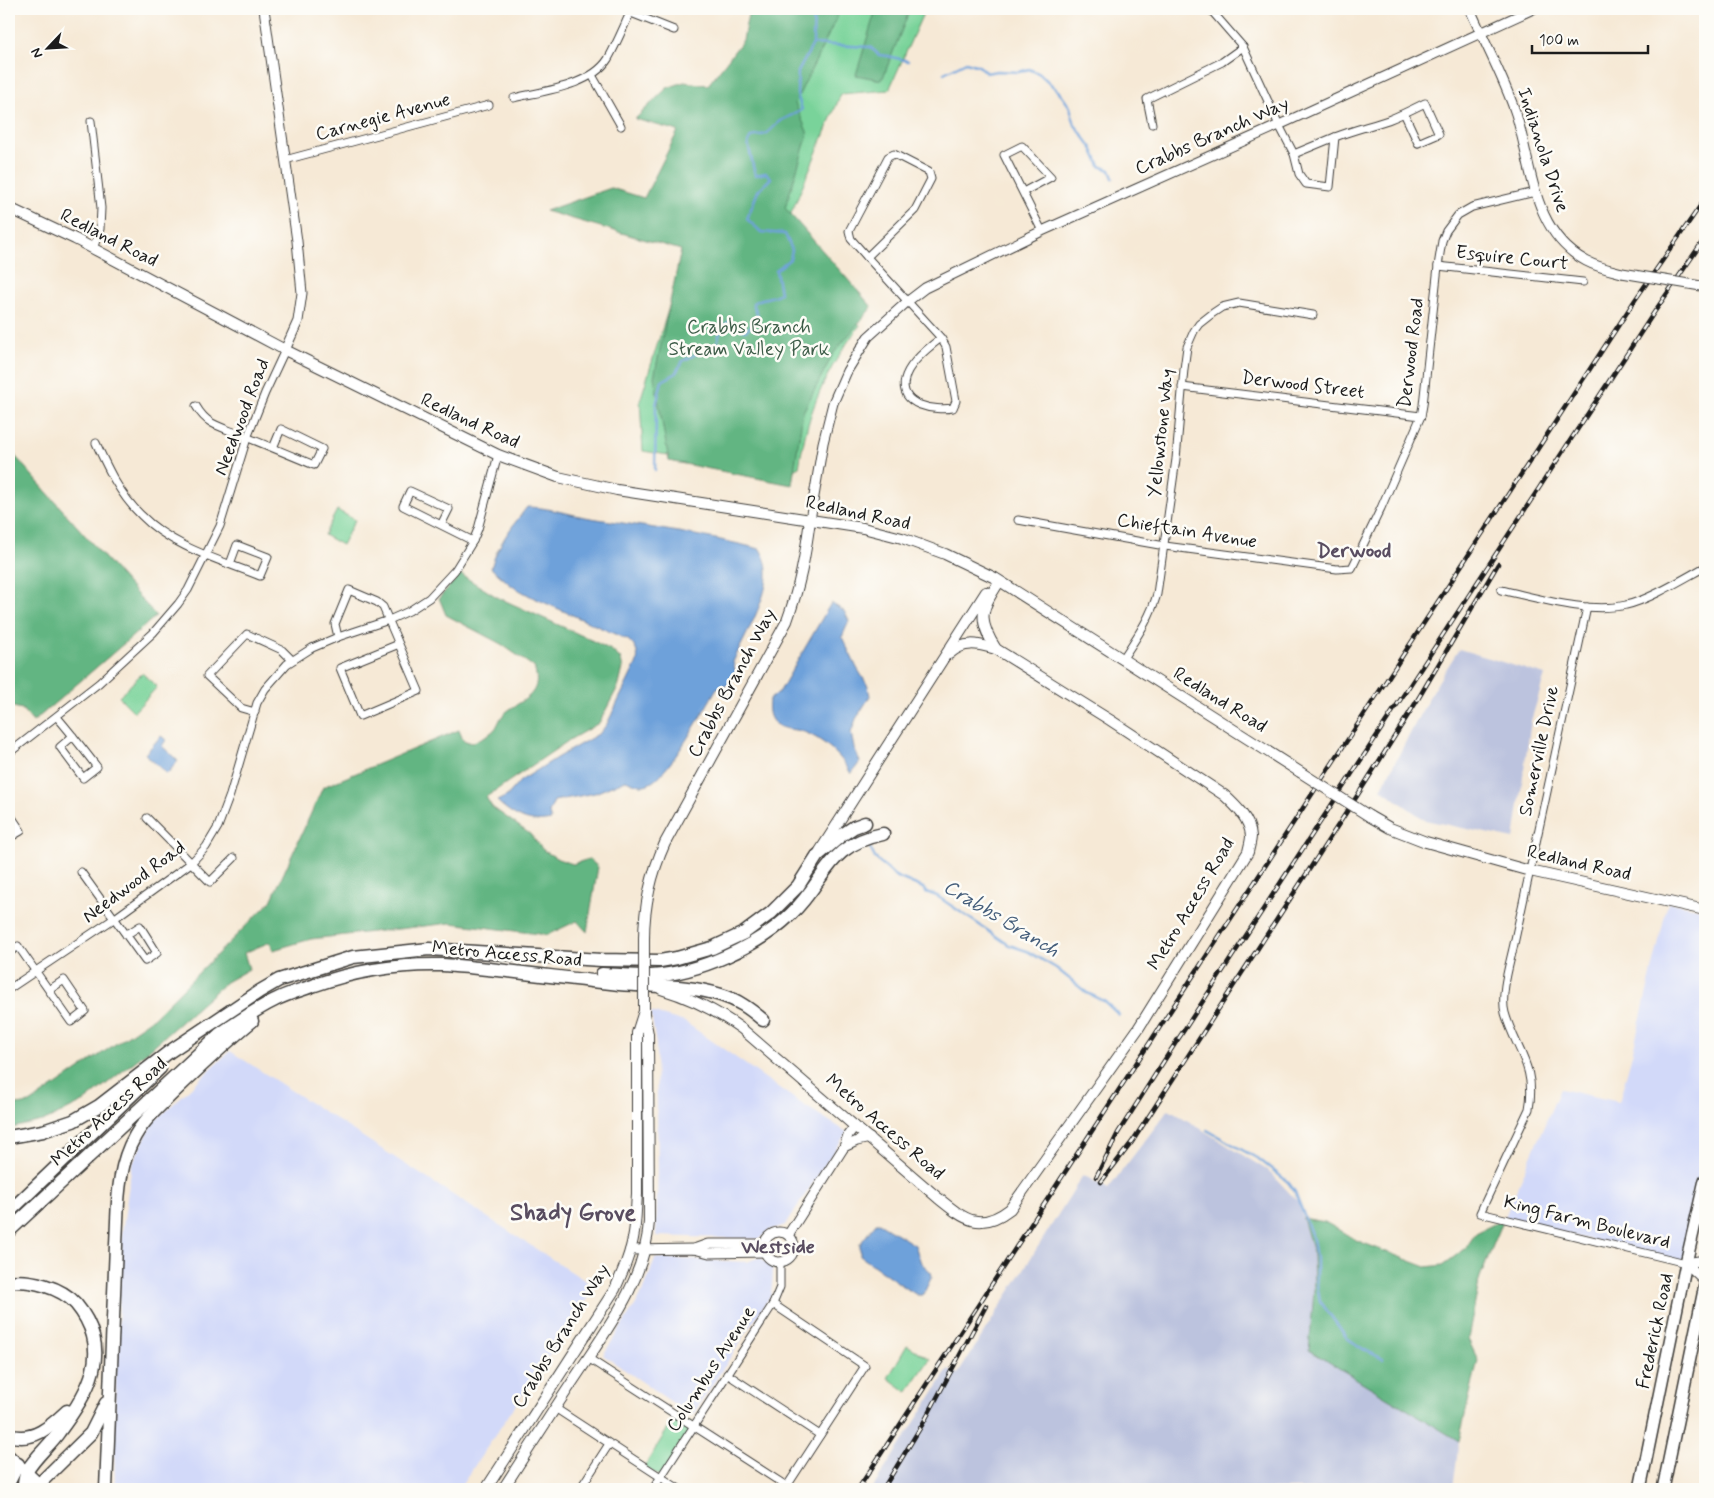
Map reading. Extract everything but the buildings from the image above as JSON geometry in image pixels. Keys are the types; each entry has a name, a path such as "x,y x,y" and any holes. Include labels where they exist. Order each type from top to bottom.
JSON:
{"highway":[{"path":"817,856 854,827 865,824"},
{"path":"472,967 548,968 616,975 651,976 693,968 737,952 759,939 791,914 830,864 845,849 864,839 883,834"},
{"name":"Metro Access Road","path":"9,1212 195,1036 279,980 353,956 429,948 628,961 660,961 677,958 712,948 732,939 761,921 798,886 817,856"},
{"name":"Metro Access Road","path":"9,1231 220,1034 276,999 357,972 385,967 429,965 472,967 651,986"},
{"path":"106,1489 118,1192 123,1167 135,1136 155,1111 235,1035 266,1013 315,985"},
{"path":"651,986 691,987 723,995 749,1008 763,1020"},
{"path":"9,1137 61,1126 81,1116 99,1106 169,1052 195,1036"},
{"path":"9,1282 27,1282 55,1290 66,1296 82,1313 89,1326 95,1347 94,1369 84,1396 59,1432 18,1464 9,1482"},
{"path":"39,1488 91,1433 103,1412 110,1391"},
{"path":"9,1435 17,1438 30,1437 49,1428 84,1396"},
{"path":"18,1464 23,1489"}],"main road":[{"name":"Redland Road","path":"9,208 93,249 285,350 498,455 558,477 617,490 863,528 902,538 945,554 996,580 1390,828 1426,842 1530,870 1705,910"},
{"name":"Crabbs Branch Way","path":"503,1489 615,1317 633,1284 645,1250 649,1233 649,1212 648,1034 644,1011 645,909 656,863 665,842 787,622 804,564 810,520"},
{"path":"996,580 983,614 988,635 996,649"},
{"name":"Metro Access Road","path":"817,856 996,580"},
{"path":"944,658 953,650 967,644 996,649"},
{"name":"Metro Access Road","path":"651,986 687,998 742,1029 938,1198 963,1217 979,1221 991,1220 1002,1214 1016,1201 1138,1028 1248,852 1251,836 1238,807 1224,796 1110,720 996,649"},
{"name":"Crabbs Branch Way","path":"486,1489 615,1289 630,1250 634,1234 637,1194 637,1033 644,1011"},
{"name":"Frederick Road","path":"1640,1489 1686,1263 1705,1180"},
{"name":"Frederick Road","path":"1663,1489 1705,1283"},
{"path":"18,1464 39,1488"}],"street":[{"name":"Needwood Road","path":"9,753 99,683 153,633 188,590 220,526 248,438 265,393 298,321 302,293 264,9"},
{"path":"621,9 674,30"},
{"path":"1210,9 1243,48 1294,154 1299,174 1306,184 1330,187 1335,137"},
{"name":"Indianola Drive","path":"1470,9 1507,90 1516,114 1536,192 1548,224 1555,233 1571,250 1585,261 1604,268 1622,273 1703,286"},
{"name":"Crabbs Branch Way","path":"810,520 824,444 834,403 847,371 868,337 925,288 1042,231 1534,9"},
{"path":"514,98 579,82 592,75 607,60 630,13"},
{"path":"1152,124 1147,99 1222,62 1243,48"},
{"path":"592,75 621,126"},
{"path":"1294,154 1354,129 1388,120 1404,113 1425,104 1439,134 1418,144 1404,113"},
{"name":"Carnegie Avenue","path":"285,160 490,105"},
{"path":"91,121 101,208 100,229 93,249"},
{"path":"1023,192 1052,178 1022,146 1004,155 1042,231"},
{"path":"867,257 915,210 931,179 929,172 894,154 888,157 849,231 851,239 867,257 908,301 940,338 946,347 956,401 953,408 943,410 927,408 915,402 904,388 908,370 940,338"},
{"name":"Derwood Road","path":"1352,568 1381,508 1421,416 1438,266 1442,241 1449,226 1458,215 1472,207 1536,192"},
{"name":"Esquire Court","path":"1438,266 1583,282"},
{"name":"Yellowstone Way","path":"1122,660 1142,630 1157,594 1176,459 1187,346 1194,332 1206,317 1222,307 1239,303 1312,315"},
{"name":"Derwood Street","path":"1182,387 1421,416"},
{"path":"196,406 201,414 212,423 314,465 322,449 281,430 273,448"},
{"path":"96,444 119,487 141,516 165,535 207,555 260,576 268,557 237,545 230,564"},
{"name":"Needwood Road","path":"9,989 191,863 206,847 218,827 230,795 255,712 265,689 292,660 312,648 389,620 409,611 429,598 455,570 473,541 498,455"},
{"path":"440,525 449,509 410,491 403,506 440,525 473,541"},
{"name":"Chieftain Avenue","path":"1018,520 1165,546 1337,569 1352,568"},
{"path":"1501,590 1587,608 1614,607 1634,602 1705,567"},
{"path":"338,637 335,624 349,590 381,604 389,620 419,691 360,716 340,668 399,644"},
{"name":"Somerville Drive","path":"1480,1213 1530,1108 1530,1077 1527,1064 1505,1012 1504,999 1587,608"},
{"path":"255,712 241,708 207,676 246,634 282,650 292,660"},
{"path":"57,717 97,767 84,778 60,746 72,736"},
{"path":"9,813 21,830 9,838"},
{"path":"147,818 210,882 234,858"},
{"path":"81,872 126,935 145,961 157,952 140,926 126,935"},
{"path":"9,953 18,946 71,1022 85,1011 64,980 49,990"},
{"path":"788,1235 844,1147 848,1135 855,1126"},
{"path":"844,1147 870,1138"},
{"name":"King Farm Boulevard","path":"1480,1213 1686,1263 1705,1260"},
{"path":"780,1232 788,1235 793,1241 794,1249 787,1259 780,1262 771,1259 765,1248 772,1234 780,1232"},
{"path":"630,1250 694,1249 709,1253 765,1248"},
{"name":"Columbus Avenue","path":"653,1489 773,1304 780,1287 780,1262"},
{"name":"King Farm Boulevard","path":"1686,1263 1705,1283"},
{"path":"588,1358 694,1425 787,1488 865,1366 773,1304"},
{"path":"728,1374 820,1435"},
{"path":"555,1408 679,1489"},
{"path":"580,1489 609,1444"}],"shaded area":[{"path":"1459,649 1545,675 1531,721 1514,839 1425,820 1381,789 1433,690"},
{"path":"1668,902 1705,910 1705,1180 1686,1263 1504,1219 1560,1089 1619,1102"},
{"path":"651,1012 685,1022 802,1104 847,1132 785,1225 770,1230 759,1239 656,1236 658,1165 656,1044"},
{"path":"230,1051 595,1287 459,1489 115,1489 114,1423 122,1233 132,1164 152,1124"},
{"path":"1169,1109 1270,1172 1298,1202 1313,1253 1314,1291 1331,1361 1459,1441 1453,1489 872,1489 948,1370 958,1374 1083,1175 1108,1189"},
{"path":"760,1257 772,1268 771,1295 692,1416 603,1355 636,1304 648,1279 655,1258 747,1262"}],"green space":[{"name":"Crabbs Branch Stream Valley Park","path":"749,9 841,9 795,103 808,134 785,208 872,307 833,354 803,412 792,485 669,461 654,377 681,250 545,211 611,188 644,198 678,131 635,119 667,88 684,82 708,85 743,40"},
{"name":"Crabbs Branch Stream Valley Park","path":"757,9 925,9 889,90 841,94 790,216 820,289 860,325 837,359 820,392 807,427 799,467 786,474 643,451 640,401 724,128"},
{"path":"876,9 910,9 882,80 856,75"},
{"path":"9,449 156,616 33,722 22,709 9,706"},
{"path":"337,510 355,520 342,545 324,535"},
{"path":"460,574 497,597 585,637 611,650 620,658 623,668 619,685 599,723 571,739 486,797 492,807 530,834 543,850 558,859 573,864 589,859 598,867 587,932 577,921 547,935 451,923 311,939 273,950 270,942 244,953 249,969 226,982 148,1051 85,1101 47,1120 12,1128 9,1106 30,1103 153,1018 271,901 323,787 459,730 463,740 472,743 491,733 503,715 533,692 536,685 534,667 501,644 446,615 439,598"},
{"path":"142,673 157,687 134,712 119,697"},
{"path":"1303,1218 1325,1222 1358,1241 1426,1267 1443,1265 1465,1249 1476,1233 1504,1219 1480,1277 1468,1339 1478,1360 1459,1441 1309,1350 1314,1291 1313,1253"},
{"path":"907,1345 930,1359 907,1392 888,1378"},
{"path":"677,1414 694,1425 661,1477 644,1467"}],"water":[{"path":"527,507 543,508 583,517 697,535 760,549 767,568 767,581 760,604 733,662 736,673 728,685 717,688 686,741 666,769 656,779 645,785 626,780 595,793 554,801 549,813 551,820 543,821 528,820 515,815 497,801 507,796 520,781 600,733 607,724 637,662 637,652 628,640 532,597 512,586 491,568 501,543"},
{"path":"831,603 844,611 849,621 842,637 868,686 870,696 856,719 851,733 854,748 860,762 851,774 843,761 825,744 804,732 777,725 770,717 769,710 769,700 780,691"},
{"path":"161,736 166,740 162,746 178,761 167,774 145,754"},
{"path":"876,1223 915,1245 921,1263 931,1272 932,1276 923,1295 917,1295 860,1256 860,1244"}],"waterway":[{"name":"Crabbs Branch","path":"655,470 656,405 662,381 675,374 683,361 698,353 716,348 719,336 726,323 730,321 745,331 758,317 753,303 780,293 776,270 790,259 792,250 785,234 761,232 747,219 758,191 771,178 766,173 755,175 748,143 751,137 766,134 780,121 802,110 797,94 798,72 813,44 814,9"},
{"path":"814,44 870,47 879,55 908,61"},
{"path":"944,73 966,62 979,66 986,73 997,71 1019,72 1029,69 1040,74 1059,92 1070,107 1075,125 1092,148 1100,166 1110,170 1113,178"},
{"name":"Crabbs Branch","path":"870,848 875,858 895,876 923,888 926,892 937,896 1009,945 1027,951 1056,968 1087,993 1104,1001 1119,1015"},
{"name":"Crabbs Branch","path":"1207,1130 1260,1160 1288,1182 1295,1192 1313,1239 1316,1258 1316,1279 1320,1301 1347,1338 1383,1359"}],"railway":[{"path":"858,1489 1635,300 1705,199"},
{"path":"1096,1177 1118,1133 1169,1053 1653,314 1705,238"},
{"path":"1101,1182 1132,1142 1357,796 1415,704 1498,564"},
{"path":"883,1489 925,1420 986,1306"}],"district":[{"name":"Derwood","path":"1354,551"},
{"name":"Shady Grove","path":"573,1213"},
{"name":"Westside","path":"778,1247"}]}
